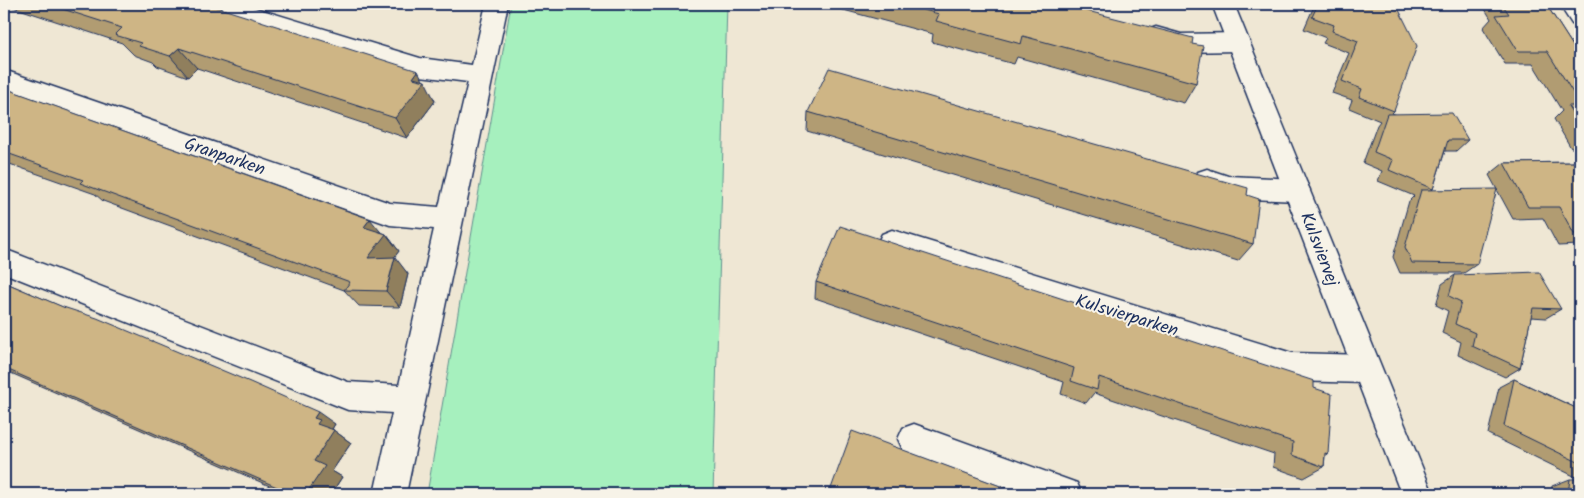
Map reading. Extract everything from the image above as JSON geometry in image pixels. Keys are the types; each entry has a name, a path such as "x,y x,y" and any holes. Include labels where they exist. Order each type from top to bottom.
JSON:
{"street":[{"path":"216,4 420,67 482,75"},
{"path":"390,494 497,4"},
{"name":"Kulsviervej","path":"1223,4 1417,494"},
{"path":"1570,4 1580,18"},
{"path":"1132,30 1181,43 1238,42"},
{"name":"Granparken","path":"4,79 390,214 450,219"},
{"path":"1181,173 1228,186 1297,190"},
{"name":"Kulsvierparken","path":"892,242 1292,367 1366,369"},
{"path":"4,261 348,396 410,400"},
{"path":"914,439 1066,494"}],"green space":[{"path":"511,4 727,4 713,494 427,494"}],"building":[{"path":"47,4 207,4 418,71 413,78 425,81 395,118 179,48 170,56 139,46 141,43 115,35 122,28"},
{"path":"901,4 1060,4 1193,38 1192,44 1203,46 1196,83 1023,36 1021,44 936,21 939,14"},
{"path":"1318,4 1396,4 1417,46 1394,111 1359,97 1362,89 1342,81 1358,41 1332,31 1334,25 1312,17"},
{"path":"1502,4 1546,4 1580,57 1580,104 1547,51 1518,51 1496,15 1509,14"},
{"path":"829,68 1248,188 1247,195 1259,199 1253,244 808,112"},
{"path":"4,88 370,219 364,227 386,234 368,258 395,257 386,291 344,290 350,282 80,183 83,180 4,152"},
{"path":"1568,106 1580,106 1580,125"},
{"path":"1452,113 1468,140 1448,140 1433,189 1389,170 1393,160 1374,152 1387,114"},
{"path":"1580,162 1580,234 1574,234 1559,207 1528,207 1504,163"},
{"path":"1497,189 1477,264 1412,263 1405,247 1421,190"},
{"path":"840,226 1314,381 1314,388 1332,394 1328,454 1325,453 1324,467 1292,455 1293,442 1099,377 1097,390 1071,381 1074,368 816,282"},
{"path":"1539,272 1561,309 1533,308 1520,368 1472,346 1475,333 1455,324 1461,302 1449,296 1455,275"},
{"path":"4,282 63,307 97,318 318,412 314,418 320,420 317,424 334,430 314,461 325,466 306,494 293,494 4,368"},
{"path":"1514,379 1580,410 1580,463 1504,426"},
{"path":"852,431 1022,494 829,494"},
{"path":"1570,479 1580,479 1580,494 1568,494"}]}
